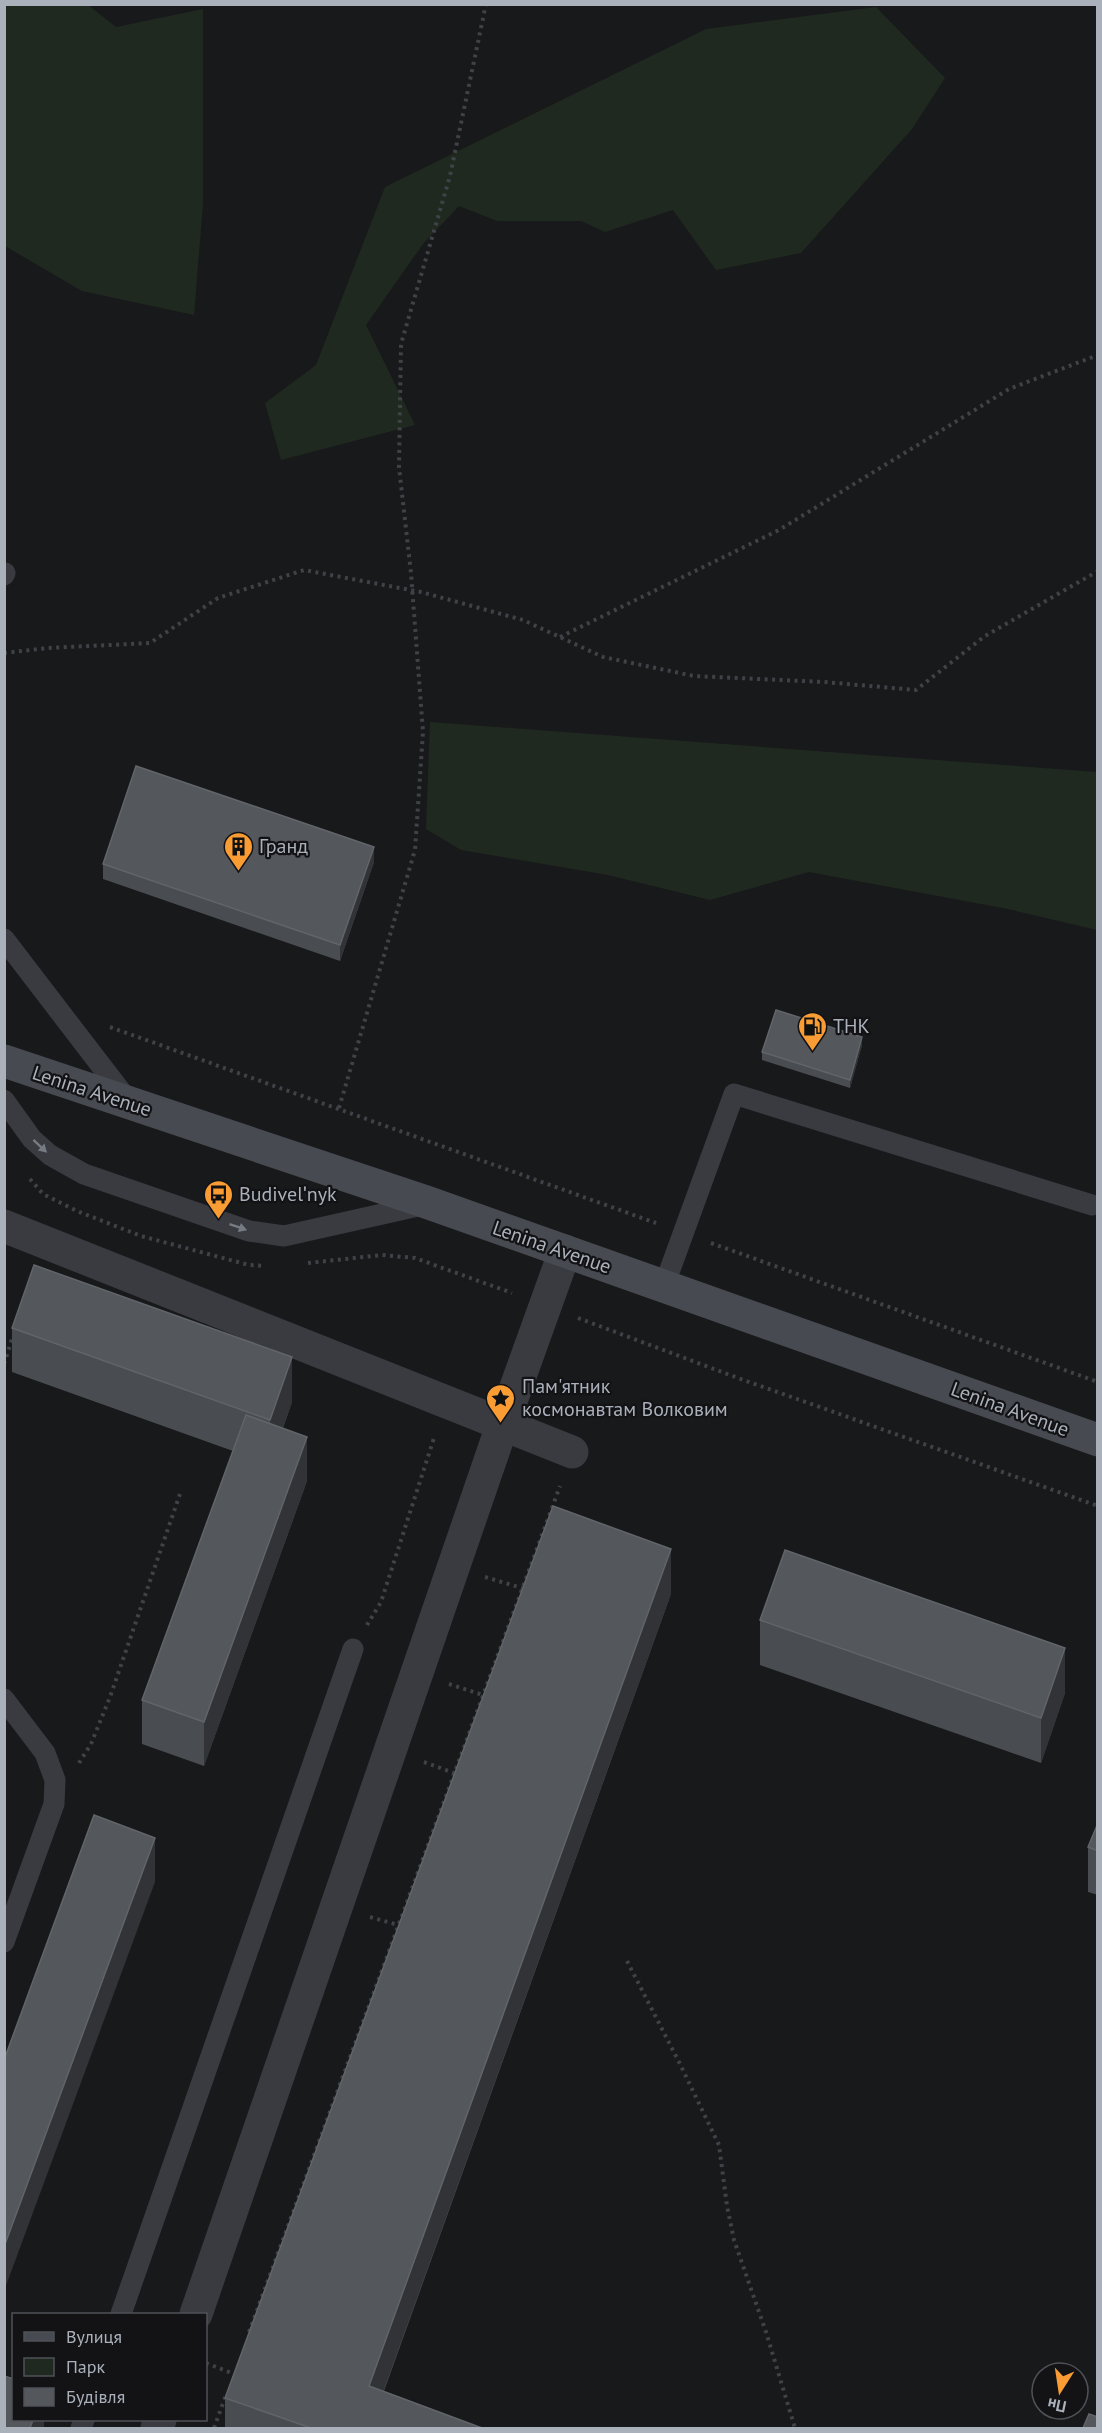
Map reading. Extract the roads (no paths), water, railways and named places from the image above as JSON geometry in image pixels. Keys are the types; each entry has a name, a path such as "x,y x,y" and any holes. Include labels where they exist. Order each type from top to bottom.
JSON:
{"main road":[{"name":"Lenina Avenue","path":"4,1061 429,1203 1098,1440"}],"street":[{"path":"4,1226 572,1452"},
{"path":"196,2313 502,1426 565,1251"}],"lane":[{"path":"4,939 129,1103"},
{"path":"664,1286 734,1094 1092,1205"},
{"path":"4,1100 38,1144 50,1155 84,1174 249,1231 284,1236 429,1203"},
{"path":"121,2313 353,1649"},
{"path":"4,1699 45,1754 55,1780 54,1804 4,1942"}],"place":[{"name":"Гранд","path":"238,872"},
{"name":"ТНК","path":"812,1052"},
{"name":"Budivelʹnyk","path":"218,1220"},
{"name":"Пам'ятник космонавтам Волковим","path":"501,1424"}]}
